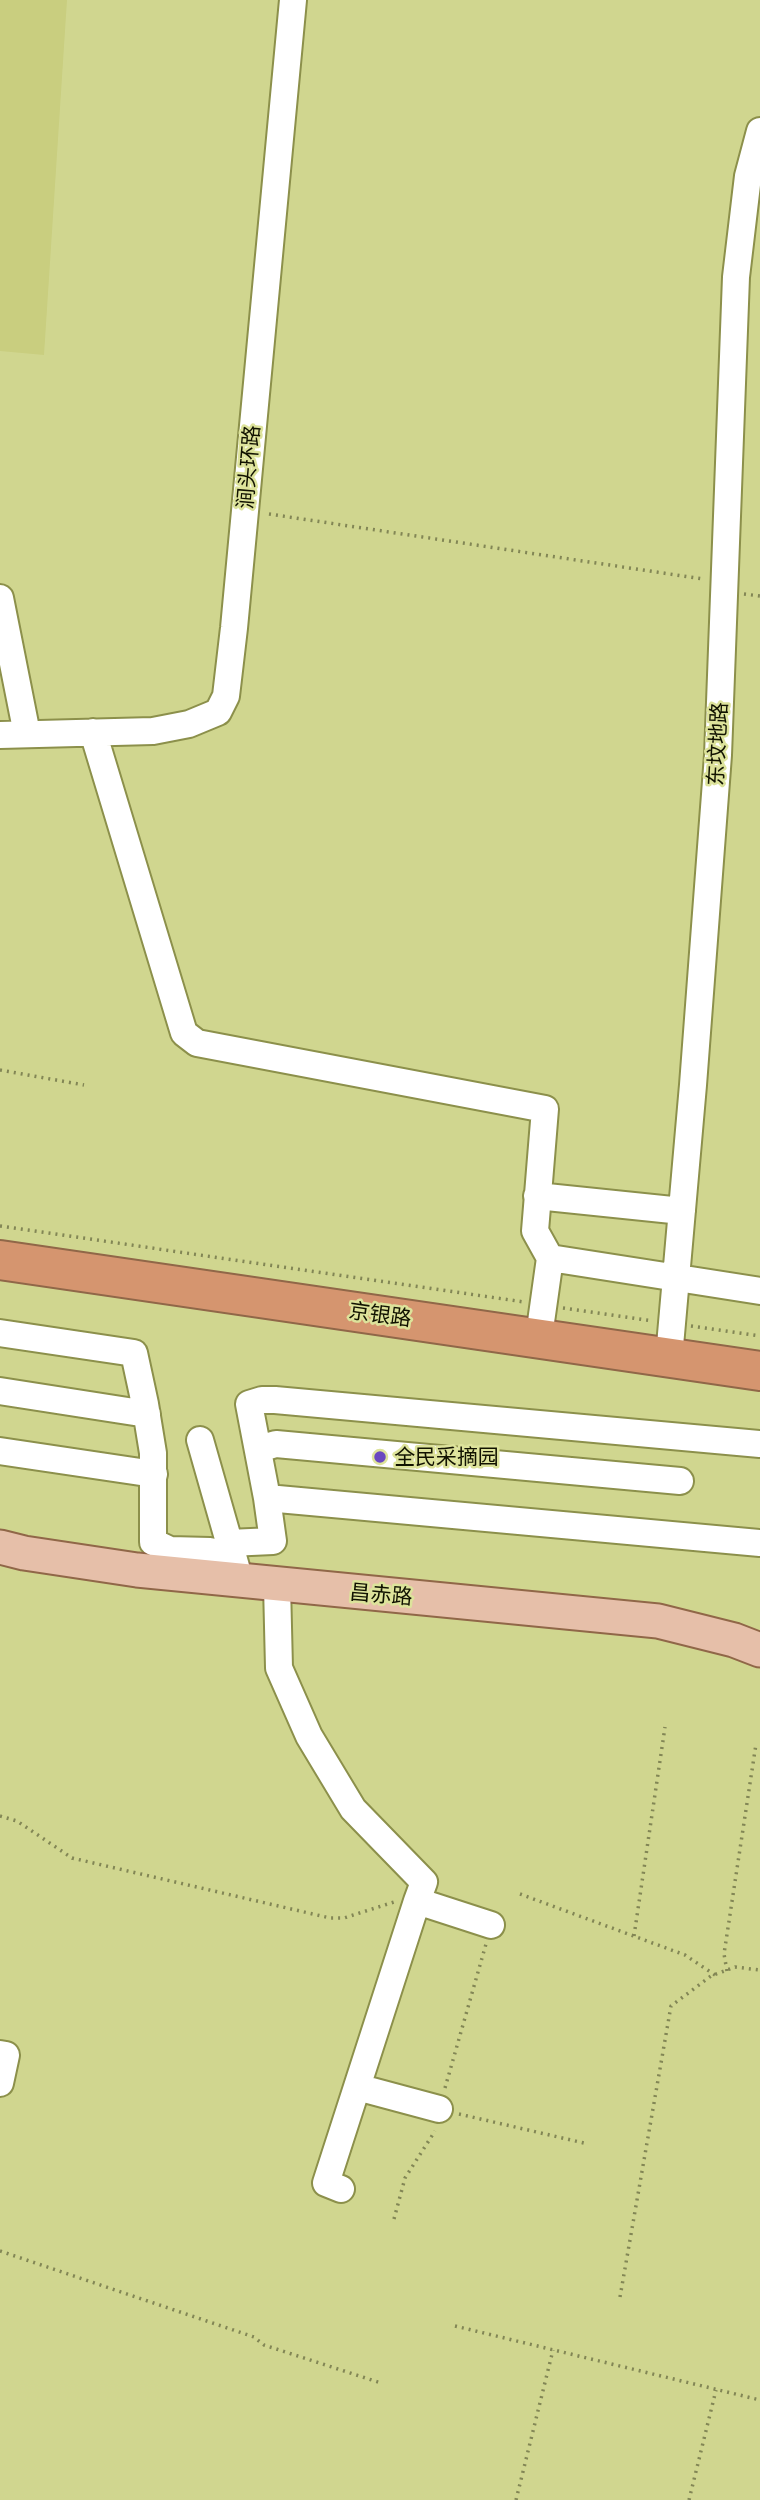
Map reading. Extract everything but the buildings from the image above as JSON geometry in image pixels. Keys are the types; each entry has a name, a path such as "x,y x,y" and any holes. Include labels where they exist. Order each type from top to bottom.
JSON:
{"highway":[{"name":"京银路","path":"0,1243 760,1353"},
{"name":"京银路","path":"0,1260 139,1264"},
{"name":"京银路","path":"195,1272 542,1314 670,1340 760,1371"}],"main road":[{"name":"昌赤路","path":"0,1547 136,1570 234,1561 276,1585 658,1621 734,1640 760,1650"}],"street":[{"name":"涧头环路","path":"0,735 153,731 189,723 218,712 226,696 293,0"},
{"name":"东坟地路","path":"670,1340 718,755 736,277 748,176 760,131"},
{"path":"0,598 8,677 27,734"},
{"path":"93,732 184,1033 197,1043 545,1109 535,1231 550,1258 542,1314"},
{"path":"537,1196 682,1211"},
{"path":"550,1258 760,1291"},
{"path":"0,1333 134,1353 147,1414 154,1474 153,1542 170,1550 210,1551 234,1561 273,1541 249,1404 262,1400 760,1444"},
{"path":"0,1391 147,1414"},
{"path":"200,1440 234,1561"},
{"path":"258,1449 276,1444 680,1481"},
{"path":"0,1451 154,1474"},
{"path":"267,1498 760,1543"},
{"path":"276,1585 279,1668 309,1736 353,1809 424,1882 326,2183 341,2189"},
{"path":"417,1901 491,1925"},
{"path":"0,2054 6,2055 0,2083"},
{"path":"357,2087 443,2110"}],"path":[{"path":"269,514 724,582"},
{"path":"0,1070 84,1085"},
{"path":"0,1226 139,1264 542,1314 670,1340 760,1336"},
{"path":"634,1936 666,1727"},
{"path":"727,1971 724,1954 756,1744"},
{"path":"0,1816 17,1821 72,1858 330,1918 344,1918 399,1900 417,1901"},
{"path":"520,1894 685,1955 715,1975"},
{"path":"394,2219 405,2178 443,2110 491,1925"},
{"path":"620,2297 671,2006 715,1975 735,1968 760,1970"},
{"path":"443,2110 584,2143"},
{"path":"0,2252 254,2337 264,2345 380,2383"},
{"path":"455,2326 760,2400"},
{"path":"516,2500 552,2350"},
{"path":"689,2500 716,2390"}],"shaded area":[{"path":"0,0 67,0 44,355 0,351"}],"place":[{"name":"全民采摘园","path":"380,1457"}]}
